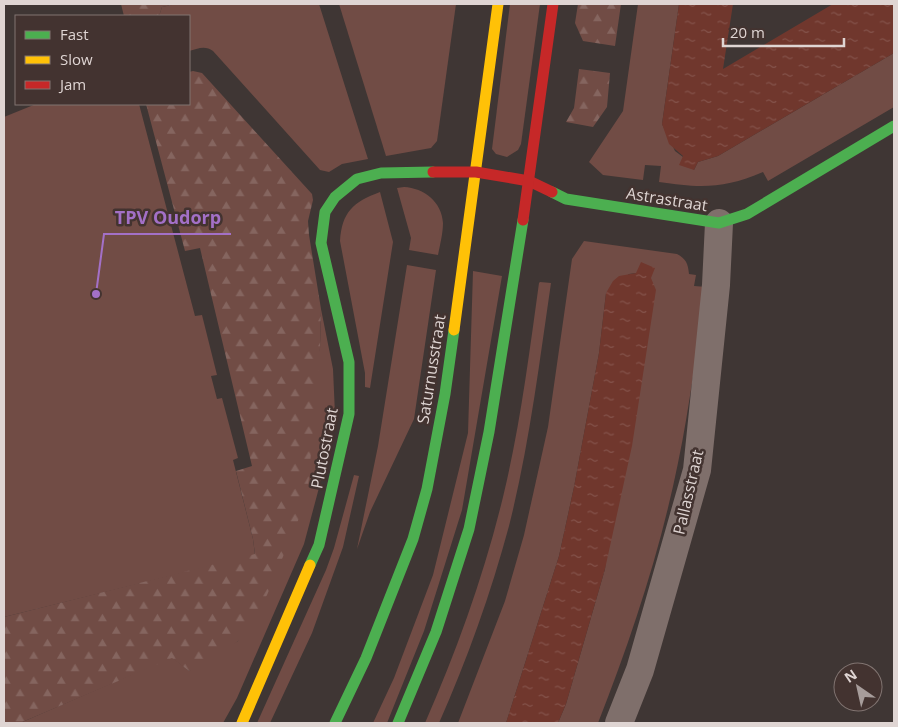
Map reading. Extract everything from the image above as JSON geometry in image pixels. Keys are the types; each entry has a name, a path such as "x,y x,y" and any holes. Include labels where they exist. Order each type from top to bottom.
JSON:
{"street":[{"name":"Saturnusstraat","path":"335,723 366,658 395,585 413,539 427,489 445,394 498,4"},
{"path":"398,723 436,632 469,529 489,432 529,181 554,4"},
{"name":"Astrastraat","path":"476,172 529,181 566,199 720,223 747,214 894,126"},
{"name":"Plutostraat","path":"242,723 319,545 349,414 349,362 321,243 325,212 335,197 357,179 382,173 411,171 476,172"},
{"name":"Pallasstraat","path":"619,723 640,670 697,470 716,285 720,223"}],"green space":[{"path":"121,4 176,4 162,7 159,15 124,15"},
{"path":"176,4 319,4 368,159 342,164 329,172 320,170 213,51 204,48 190,51 190,15 159,15 162,7"},
{"path":"339,4 456,4 437,141 431,148 386,156"},
{"path":"510,4 540,4 521,144 518,150 507,157 496,154 492,149"},
{"path":"578,4 621,4 615,46 583,41 575,23"},
{"path":"638,4 679,4 662,124 675,151 694,170 698,162 718,156 894,53 894,107 768,181 763,172 736,182 711,186 673,184 659,182 661,166 645,165 643,180 603,175 589,162 623,111"},
{"path":"579,69 610,73 607,107 593,127 566,122 574,108"},
{"path":"190,72 202,73 312,194 313,200 308,221 309,235 321,309 320,348 307,499 267,595 238,641 207,667 189,671 172,658 20,723 4,723 4,617 255,554 236,471 252,466 200,248 185,251 146,105 190,105"},
{"path":"34,105 139,105 195,316 202,315 217,375 211,376 217,399 222,398 238,458 233,460 253,539 255,555 4,617 4,117"},
{"path":"404,187 425,193 435,203 442,215 442,235 438,255 409,250 411,238 397,188"},
{"path":"380,192 393,242 370,388 365,387 365,373 340,241 346,215 356,204"},
{"path":"584,241 677,254 686,262 689,274 696,275 694,286 707,287 682,441 663,529 633,627 598,723 558,723 566,704 605,569 636,273 629,274 606,293 599,353 559,556 506,723 458,723 505,601 524,535 548,427 572,259"},
{"path":"407,265 436,270 414,419 370,512 357,549 378,446"},
{"path":"473,271 502,276 462,510 424,631 387,723 373,723 394,678 433,575 468,433"},
{"path":"540,282 551,283 528,436 509,526 469,651 439,723 425,723 469,612 496,526 524,391"},
{"path":"321,309 333,369 335,414 328,454 304,544 237,698 223,723 20,723 172,657 189,671 238,641 320,348"},
{"path":"354,475 359,476 343,547 312,633 270,723 257,723 326,570"}],"water":[{"path":"679,4 733,4 723,69 833,4 894,4 894,53 718,156 698,162 694,170 679,165 683,156 669,144 662,124"},
{"path":"641,262 655,268 651,278 656,290 632,446 605,569 566,704 558,723 506,723 559,556 599,353 606,293 613,281 619,276 636,273"}],"traffic: fast":[{"path":"552,192 566,199 719,223 747,214 894,126"},
{"path":"310,565 319,545 349,414 349,362 321,243 325,212 335,197 357,179 381,173 433,172"},
{"path":"398,723 436,632 469,529 489,432 523,220"},
{"path":"335,723 366,658 413,539 427,489 445,394 454,330"}],"traffic: slow":[{"path":"454,330 498,4"},
{"path":"242,723 310,565"}],"traffic: jam":[{"path":"523,220 553,4"},
{"path":"433,172 476,172 529,181 552,192"}],"place":[{"name":"TPV Oudorp","path":"96,294"}]}
